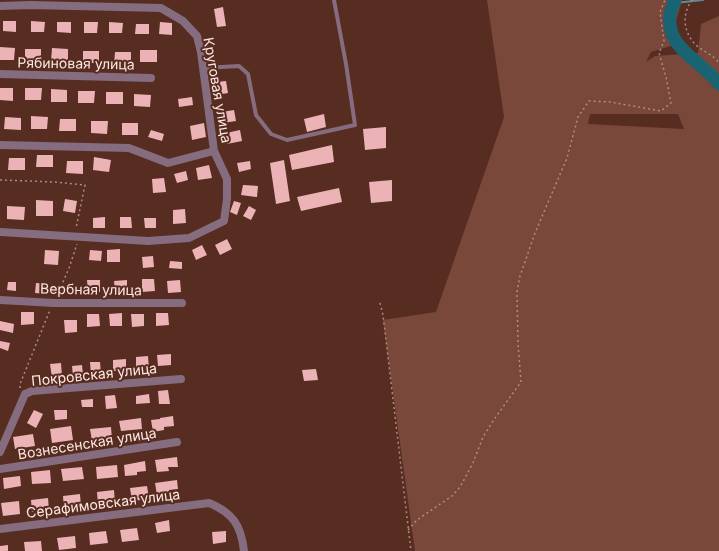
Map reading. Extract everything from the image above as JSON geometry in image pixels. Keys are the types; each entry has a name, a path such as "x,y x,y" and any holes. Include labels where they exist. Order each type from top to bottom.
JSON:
{"street":[{"name":"Круговая улица","path":"0,6 30,2 99,3 161,8 183,21 198,36 214,150 227,179 227,200 224,221 189,238 148,241 0,232"},
{"name":"Рябиновая улица","path":"0,74 151,78"},
{"path":"0,145 130,148 168,163 214,150"},
{"name":"Вербная улица","path":"0,300 54,303 182,303"},
{"name":"Покровская улица","path":"0,452 25,394 32,391 181,379"},
{"name":"Вознесенская улица","path":"0,469 177,442"},
{"name":"Серафимовская улица","path":"0,529 209,503 231,515 238,524 243,539 244,551"}],"lane":[{"path":"203,68 239,66 248,74 256,115 271,134 287,140 355,125 346,64 334,0"}],"path":[{"path":"408,530 417,520 452,496 460,487 473,463 483,437 521,382 517,322 517,292 520,276 535,233 567,158 578,117 590,101 610,102 661,111 671,103 666,77 659,53 664,41 660,12 665,0"},
{"path":"692,0 687,8 685,28 695,44 719,63"},
{"path":"0,180 55,182 85,185 77,236 69,268 20,384 22,400"},
{"path":"380,303 383,315 411,551"}],"shaded area":[{"path":"487,0 682,0 676,21 674,45 651,52 646,62 655,56 698,53 701,24 719,16 719,551 415,551 383,320 436,312 504,117","holes":["590,114 678,114 684,129 588,124"]}],"building":[{"path":"223,7 226,26 217,27 214,9"},
{"path":"3,21 16,21 16,32 3,31"},
{"path":"31,21 45,22 44,32 31,32"},
{"path":"57,22 71,22 71,33 57,32"},
{"path":"84,22 98,22 97,33 84,33"},
{"path":"109,22 123,23 122,33 109,33"},
{"path":"160,22 172,23 172,35 159,34"},
{"path":"136,24 149,24 149,34 135,34"},
{"path":"0,47 15,48 14,60 0,60"},
{"path":"52,48 68,49 68,61 51,61"},
{"path":"25,49 41,49 41,61 25,61"},
{"path":"140,50 157,50 157,62 140,62"},
{"path":"83,51 99,51 99,63 83,63"},
{"path":"115,52 131,52 131,65 114,64"},
{"path":"226,81 228,93 217,95 216,82"},
{"path":"0,88 13,88 13,101 0,100"},
{"path":"25,88 42,88 41,100 25,100"},
{"path":"51,89 67,90 67,102 51,102"},
{"path":"78,91 95,91 94,103 78,103"},
{"path":"106,92 123,92 123,104 106,104"},
{"path":"134,94 151,95 150,107 134,106"},
{"path":"192,97 193,105 179,107 178,99"},
{"path":"234,110 236,121 223,123 222,112"},
{"path":"324,114 326,127 307,132 304,119"},
{"path":"31,116 48,117 47,129 31,129"},
{"path":"5,117 21,118 21,130 4,129"},
{"path":"60,119 76,119 76,131 59,131"},
{"path":"91,121 108,121 107,134 91,133"},
{"path":"122,123 138,123 138,135 122,135"},
{"path":"204,123 206,137 192,140 190,126"},
{"path":"386,127 386,148 365,150 363,129"},
{"path":"151,130 164,134 162,141 148,137"},
{"path":"240,130 242,141 227,144 226,133"},
{"path":"332,145 334,162 292,170 289,155"},
{"path":"37,155 53,155 53,167 36,167"},
{"path":"94,157 111,160 109,172 93,170"},
{"path":"9,158 25,158 25,170 8,170"},
{"path":"284,160 290,201 276,204 270,163"},
{"path":"67,161 83,161 83,174 66,173"},
{"path":"250,161 251,169 239,172 237,163"},
{"path":"209,165 212,178 198,180 196,168"},
{"path":"186,171 188,180 177,183 174,174"},
{"path":"164,178 166,192 153,193 152,179"},
{"path":"392,180 392,201 371,203 369,182"},
{"path":"243,185 258,186 257,197 241,195"},
{"path":"339,188 342,202 301,211 297,197"},
{"path":"65,199 77,201 75,213 63,211"},
{"path":"36,200 53,201 53,216 36,216"},
{"path":"234,201 241,203 237,215 230,212"},
{"path":"7,206 25,207 24,220 7,219"},
{"path":"249,206 256,210 251,220 243,216"},
{"path":"185,209 186,223 173,224 173,210"},
{"path":"105,217 105,228 93,228 93,218"},
{"path":"120,217 131,217 132,228 120,228"},
{"path":"144,218 156,218 156,228 145,228"},
{"path":"227,239 232,249 220,255 215,245"},
{"path":"202,245 207,255 196,260 192,250"},
{"path":"120,249 120,262 107,262 107,250"},
{"path":"45,250 59,251 58,265 44,264"},
{"path":"90,250 102,251 101,261 89,260"},
{"path":"153,256 154,267 143,268 142,257"},
{"path":"170,261 182,262 182,269 169,268"},
{"path":"142,279 154,279 155,291 142,292"},
{"path":"87,280 100,280 100,292 88,293"},
{"path":"127,280 127,291 115,291 114,281"},
{"path":"180,280 181,292 168,293 167,281"},
{"path":"8,282 16,282 16,291 7,290"},
{"path":"36,283 48,284 47,294 35,293"},
{"path":"21,312 34,312 34,324 21,325"},
{"path":"122,313 122,326 110,326 109,314"},
{"path":"156,313 168,313 169,325 156,326"},
{"path":"87,314 99,314 100,326 87,327"},
{"path":"131,314 144,314 144,326 132,327"},
{"path":"64,320 77,320 77,332 65,333"},
{"path":"0,321 14,324 13,333 0,330"},
{"path":"0,341 10,343 8,351 0,348"},
{"path":"171,354 171,365 158,366 157,355"},
{"path":"148,356 149,369 136,369 136,357"},
{"path":"126,359 126,371 113,371 113,360"},
{"path":"90,362 100,362 101,374 91,375"},
{"path":"61,363 62,377 52,378 50,364"},
{"path":"82,365 83,375 73,376 72,366"},
{"path":"316,369 318,380 304,381 302,370"},
{"path":"168,390 170,404 159,404 158,391"},
{"path":"149,394 150,403 136,404 136,396"},
{"path":"115,395 117,408 106,409 105,396"},
{"path":"93,399 93,407 82,407 81,400"},
{"path":"34,410 43,414 36,428 27,423"},
{"path":"54,410 67,410 67,419 55,420"},
{"path":"173,416 174,426 164,427 164,430 153,432 151,420"},
{"path":"141,418 142,429 121,431 119,421"},
{"path":"71,426 73,440 52,443 50,429"},
{"path":"111,427 112,439 92,441 90,429"},
{"path":"33,434 35,446 15,449 13,437"},
{"path":"177,457 178,467 168,467 169,471 157,472 155,460"},
{"path":"145,461 146,471 137,472 137,475 125,476 124,465"},
{"path":"117,465 118,477 97,479 96,467"},
{"path":"82,467 84,479 63,481 61,469"},
{"path":"50,470 51,483 32,484 31,472"},
{"path":"20,476 21,486 4,489 3,478"},
{"path":"177,480 178,489 169,490 169,494 157,495 155,483"},
{"path":"147,486 149,499 132,501 130,488"},
{"path":"114,490 115,503 98,505 97,492"},
{"path":"80,494 81,507 64,509 63,496"},
{"path":"48,498 49,510 32,512 31,500"},
{"path":"19,501 20,514 3,516 1,503"},
{"path":"169,520 170,531 157,533 155,523"},
{"path":"137,528 139,540 122,542 120,530"},
{"path":"106,531 108,543 90,545 89,533"},
{"path":"226,531 226,542 213,544 212,532"},
{"path":"75,536 76,548 59,550 57,538"},
{"path":"41,541 42,551 25,551 24,542"},
{"path":"8,545 8,551 0,551 0,546"}],"waterway":[{"path":"675,0 670,15 670,27 674,37 679,46 719,84"},
{"path":"674,3 703,0"}]}
